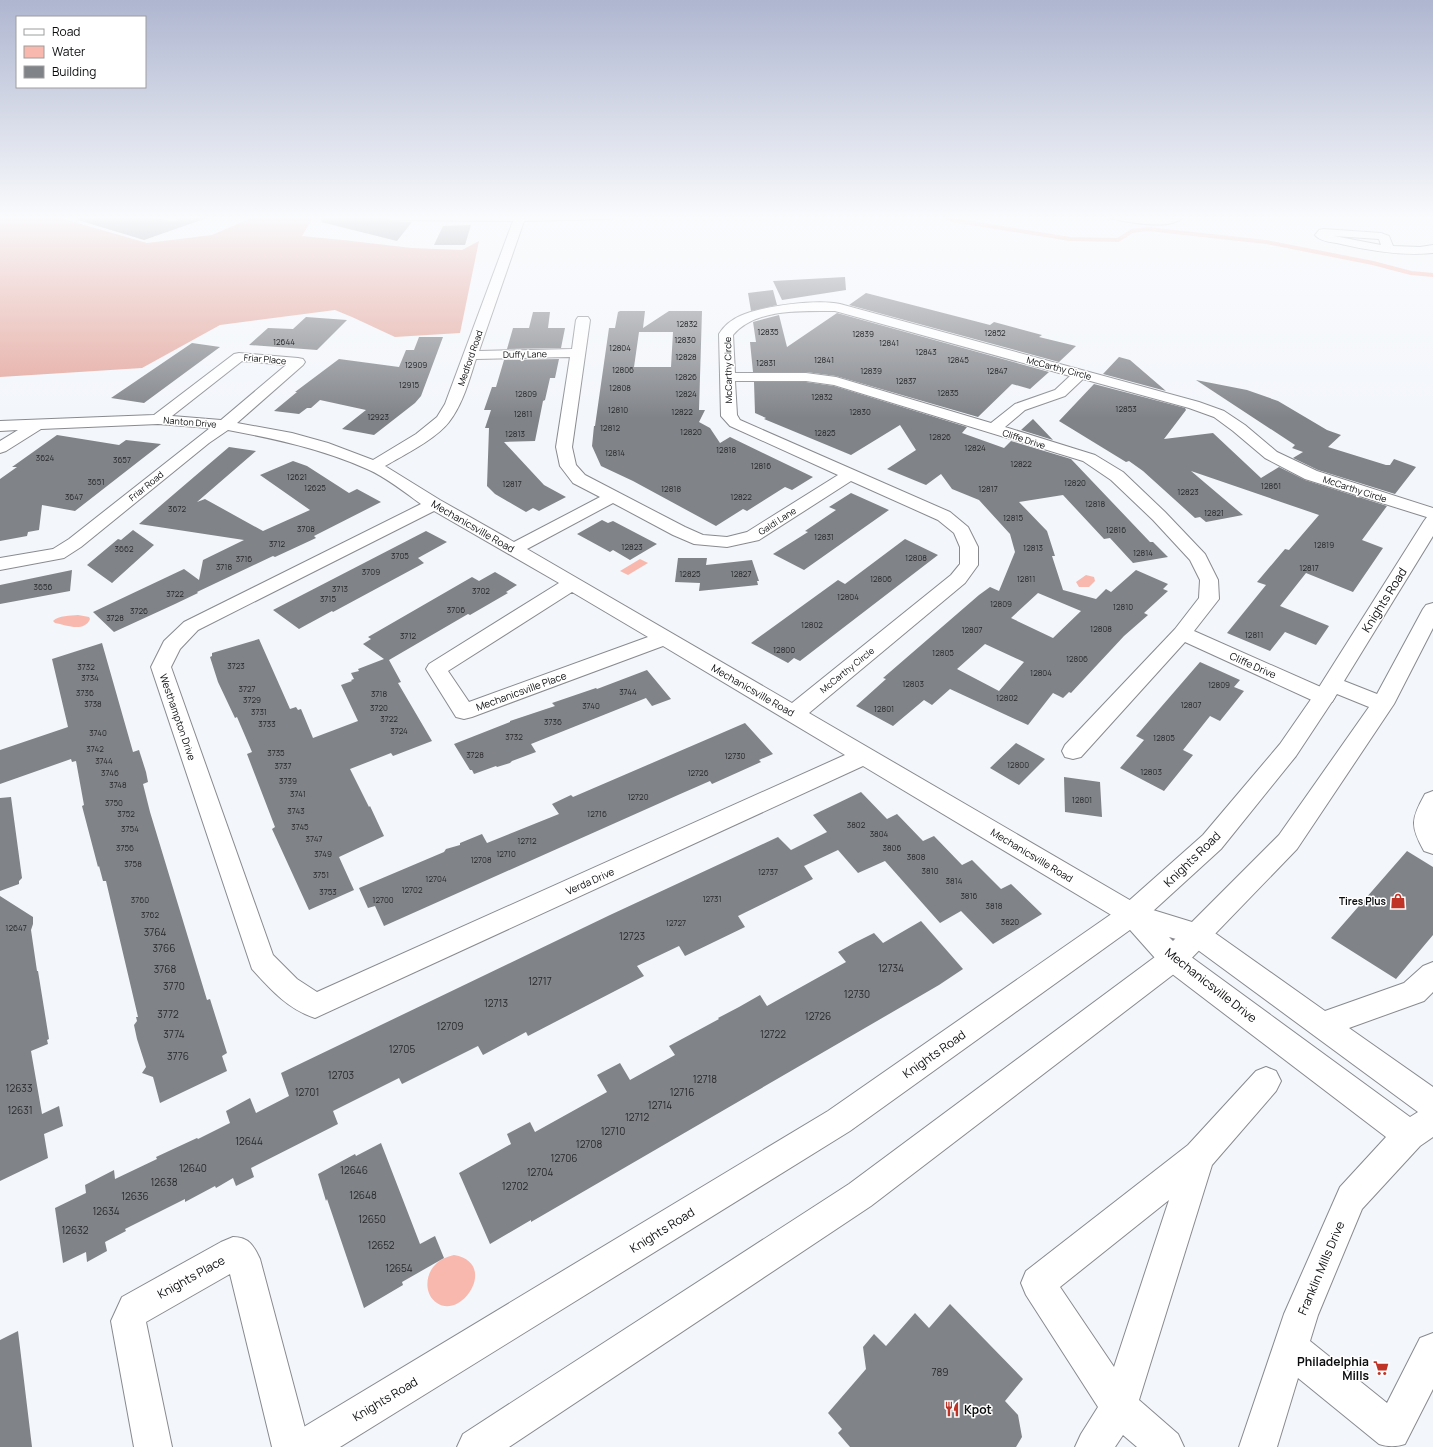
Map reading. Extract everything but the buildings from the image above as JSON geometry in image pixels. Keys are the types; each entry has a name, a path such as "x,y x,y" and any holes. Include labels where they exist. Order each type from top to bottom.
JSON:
{"street":[{"name":"Medford Road","path":"374,466 422,437 443,420 453,404 496,284"},
{"name":"McCarthy Circle","path":"793,714 958,579 969,565 969,547 962,531 944,516 735,423 729,416 729,377 726,334 734,324 749,316 780,310 812,307 835,307 1194,405 1219,414 1239,428 1271,455 1311,475 1433,514"},
{"name":"Galdi Lane","path":"583,320 564,447 568,466 579,479 612,497 700,540 727,542 753,536 849,475"},
{"name":"Duffy Lane","path":"471,355 578,353"},
{"name":"Friar Place","path":"158,419 239,357 298,362 225,425"},
{"path":"994,429 1020,407 1060,393 1080,374"},
{"name":"Cliffe Drive","path":"729,377 806,377 825,379 1089,458 1117,476 1159,516 1198,558 1209,580 1209,600 1182,633 1073,751"},
{"name":"Nanton Drive","path":"0,426 158,419 225,425 286,436 308,442 374,466"},
{"path":"0,448 36,424"},
{"name":"Friar Road","path":"0,564 58,554 68,548 203,440 225,425"},
{"name":"Mechanicsville Road","path":"374,466 434,504 514,549 1132,914"},
{"path":"514,549 612,497"},
{"name":"Westhampton Drive","path":"315,1006 287,988 262,960 161,667 171,646 191,626 434,504"},
{"name":"Knights Road","path":"306,1447 839,1120 1132,914 1212,842 1288,750 1328,690 1433,521"},
{"name":"Mechanicsville Place","path":"571,584 436,669 464,712 664,638"},
{"path":"476,1447 860,1195 1173,958 1288,842 1383,704 1433,609"},
{"name":"Cliffe Drive","path":"1182,633 1328,690 1383,704"},
{"name":"Verda Drive","path":"315,1006 865,756"},
{"path":"1433,800 1426,816 1425,832 1433,844"},
{"path":"1132,914 1196,934 1433,1105"},
{"name":"Mechanicsville Drive","path":"1132,914 1173,958 1421,1127"},
{"path":"1322,1025 1414,992 1433,974"},
{"path":"1165,1447 1119,1407 1038,1283 1199,1156 1266,1081"},
{"name":"Franklin Mills Drive","path":"1258,1447 1301,1314 1351,1198 1421,1127"},
{"path":"1094,1447 1119,1407 1199,1156"},
{"name":"Knights Place","path":"152,1447 128,1321 130,1315 134,1309 232,1254 239,1254 243,1259 291,1447"},
{"path":"1290,1348 1392,1431 1433,1350"}],"shaded area":[{"path":"0,284 470,284 460,333 395,337 335,310 220,325 142,368 0,377"}],"water":[{"path":"640,559 648,563 628,575 620,571"},
{"path":"1086,575 1094,577 1095,581 1089,587 1079,587 1076,582"},
{"path":"78,615 89,617 90,619 84,626 79,627 55,623 53,621 61,617"},
{"path":"454,1255 467,1260 474,1268 475,1278 472,1288 465,1297 457,1304 447,1306 437,1303 433,1299 427,1285 429,1274 437,1263 444,1258"}],"place":[{"name":"Tires Plus","path":"1398,901"},
{"name":"Philadelphia Mills","path":"1381,1368"},
{"name":"Kpot","path":"952,1409"}]}
